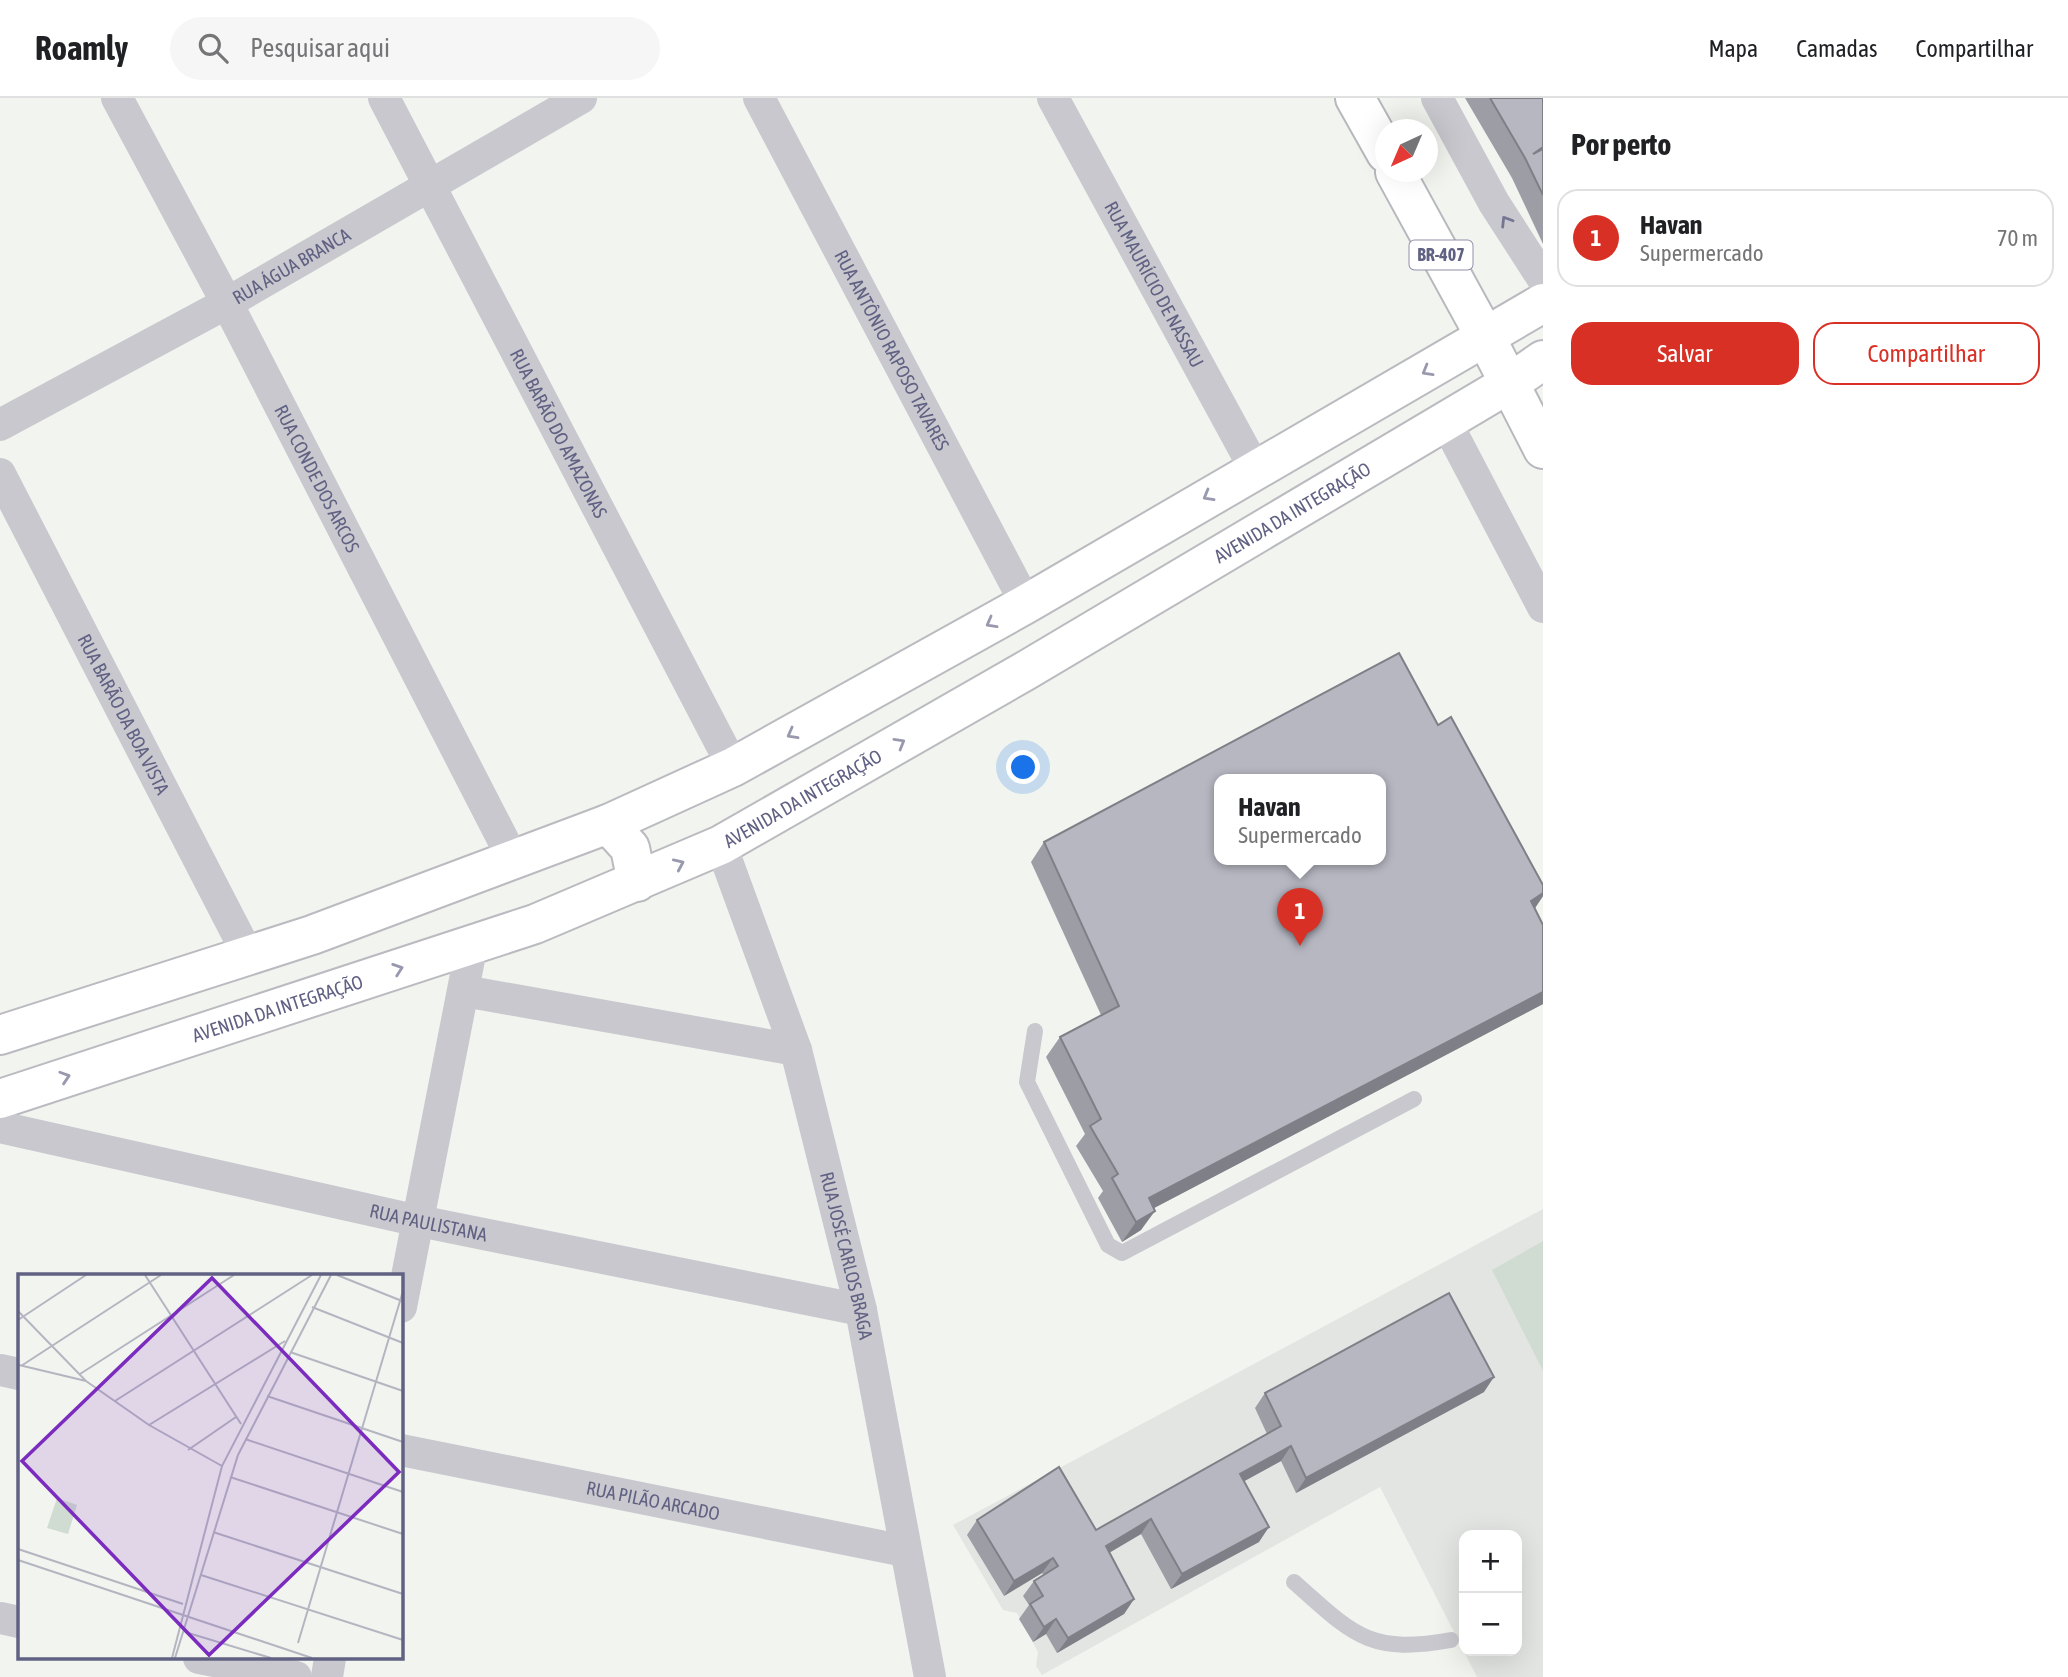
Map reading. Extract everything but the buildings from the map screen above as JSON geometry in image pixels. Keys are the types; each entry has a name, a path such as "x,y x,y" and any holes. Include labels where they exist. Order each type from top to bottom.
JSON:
{"main road":[{"path":"1355,98 1375,135"},
{"name":"BR-407","path":"1400,182 1543,449"},
{"path":"0,1035 312,935 608,824 733,767 1026,604 1543,303"},
{"name":"AVENIDA DA INTEGRAÇÃO","path":"0,1098 583,906 721,845 1025,671 1510,383 1543,360"},
{"path":"608,824 630,848 637,882"},
{"path":"312,935 303,948 298,971 317,995"}],"street":[{"name":"RUA CONDE DOS ARCOS","path":"117,98 227,303 514,860"},
{"name":"RUA BARÃO DO AMAZONAS","path":"384,98 733,767"},
{"name":"RUA ÁGUA BRANCA","path":"0,425 227,303 429,183 581,98"},
{"name":"RUA ANTÔNIO RAPOSO TAVARES","path":"759,98 1026,604"},
{"name":"RUA MAURÍCIO DE NASSAU","path":"1053,98 1255,469"},
{"path":"1437,98 1494,202 1543,279"},
{"path":"1445,420 1543,607"},
{"name":"RUA BARÃO DA BOA VISTA","path":"0,474 248,955"},
{"name":"RUA JOSÉ CARLOS BRAGA","path":"721,845 796,1049 861,1310 930,1677"},
{"path":"402,1302 472,944"},
{"path":"464,991 796,1049"},
{"name":"RUA PAULISTANA","path":"0,1127 419,1221 861,1310"},
{"path":"0,1370 18,1374"},
{"name":"RUA PILÃO ARCADO","path":"402,1450 905,1551"},
{"path":"0,1618 18,1622"},
{"path":"209,1660 296,1677"}],"lane":[{"path":"1035,1031 1027,1082 1108,1245 1122,1253 1413,1099"},
{"path":"1294,1582 1364,1639 1399,1645 1451,1640"}],"shaded area":[{"path":"1543,1209 1543,1677 1477,1677 1466,1656 1522,1656 1522,1530 1459,1530 1459,1642 1380,1487 1042,1675 1036,1666 1038,1652 1017,1613 1003,1610 953,1525"},
{"path":"1543,1241 1543,1371 1492,1270"}],"place":[{"name":"Havan","path":"1300,946"}]}
